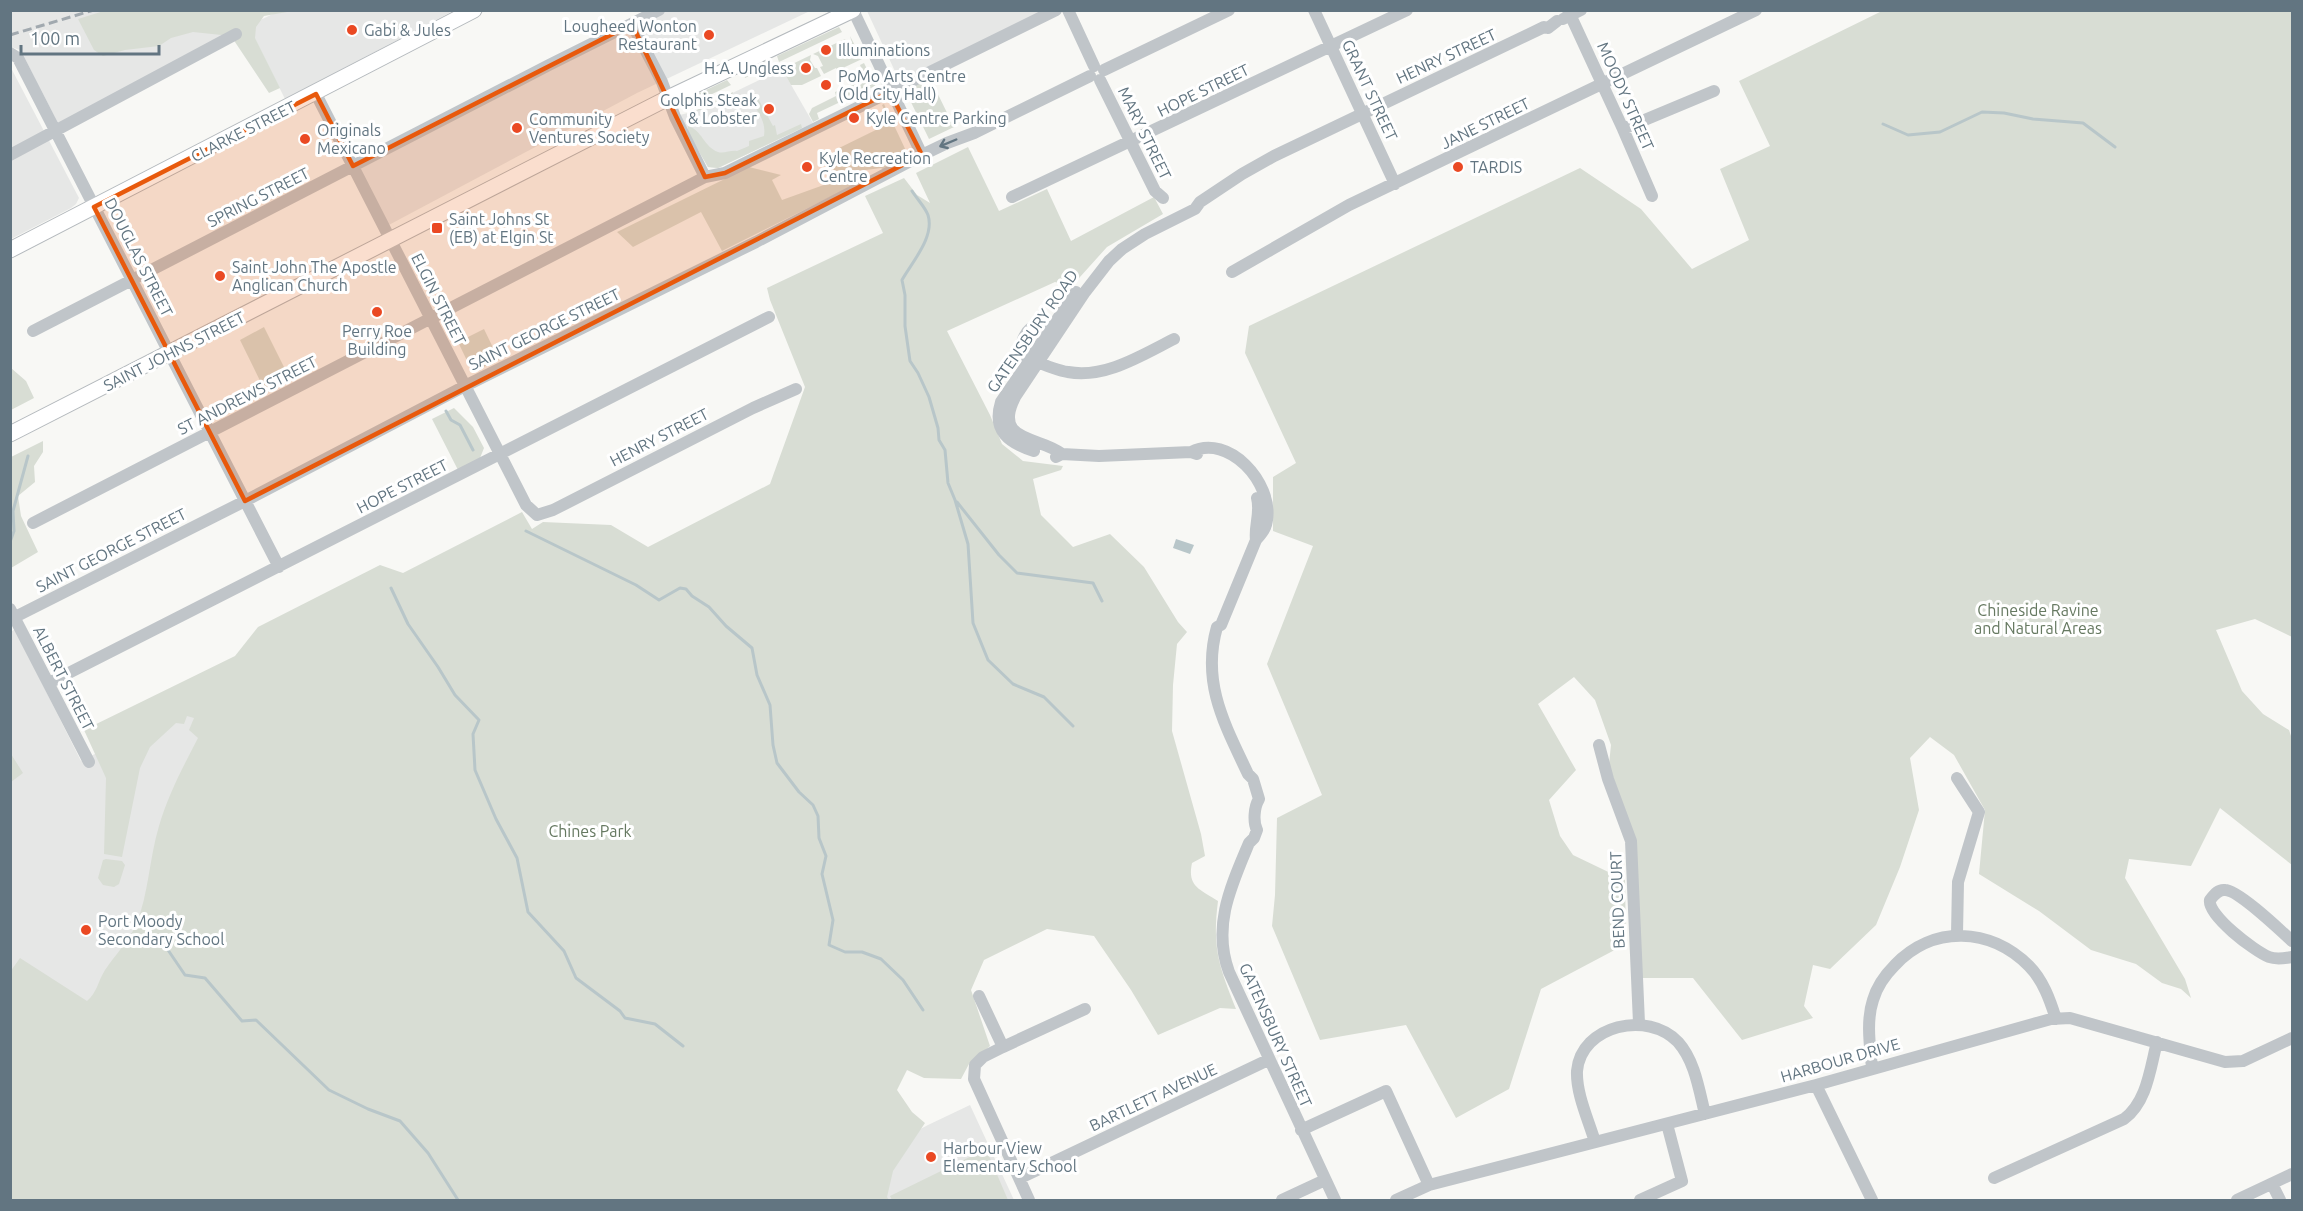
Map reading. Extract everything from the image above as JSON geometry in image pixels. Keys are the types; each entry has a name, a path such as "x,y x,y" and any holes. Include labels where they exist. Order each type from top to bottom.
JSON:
{"main road":[{"name":"CLARKE STREET","path":"10,250 316,94 474,10"},
{"name":"SAINT JOHNS STREET","path":"10,434 668,98 853,11"}],"street":[{"name":"SPRING STREET","path":"33,331 659,10"},
{"name":"ST ANDREWS STREET","path":"33,523 705,177 725,173 1056,10"},
{"name":"MARY STREET","path":"1068,10 1155,191 1163,198"},
{"name":"SAINT GEORGE STREET","path":"13,613 245,501 465,386 882,178 921,155 974,133 1229,10"},
{"name":"GRANT STREET","path":"1314,10 1395,184"},
{"name":"HOPE STREET","path":"1012,197 1407,10"},
{"name":"JANE STREET","path":"1232,272 1348,205 1756,10"},
{"path":"853,11 921,155"},
{"name":"MOODY STREET","path":"1573,12 1652,196"},
{"name":"HENRY STREET","path":"1264,160 1573,12"},
{"path":"632,24 663,82 668,98 705,177"},
{"path":"10,155 236,34"},
{"name":"DOUGLAS STREET","path":"14,55 56,132 279,567"},
{"path":"1623,129 1714,91"},
{"name":"ELGIN STREET","path":"316,94 526,506 537,515"},
{"name":"GATENSBURY ROAD","path":"1249,843 1257,830 1254,825 1256,805 1259,799 1257,788 1248,774 1219,711 1212,667 1214,647 1218,643 1223,628 1221,625 1256,540 1264,531 1267,521 1267,509 1255,474 1242,460 1217,449 1200,447 1191,452 1099,456 1062,454 1057,449 1023,438 1013,429 1009,420 1015,397 1035,360 1109,261 1122,249 1145,234 1195,209 1203,209 1229,192 1245,179 1247,173 1264,160"},
{"name":"GATENSBURY ROAD","path":"1035,360 1024,356 1020,347 1030,329 1039,325 1052,327 1082,285 1101,264 1109,261"},
{"name":"HOPE STREET","path":"49,683 769,317"},
{"path":"1035,360 1068,372 1094,373 1115,367 1174,339"},
{"name":"HENRY STREET","path":"537,515 553,510 753,408 796,389"},
{"name":"ALBERT STREET","path":"13,613 88,762"},
{"name":"BEND COURT","path":"1599,745 1608,779 1630,841 1639,1023"},
{"path":"1957,778 1979,812 1958,882 1957,934"},
{"name":"GATENSBURY STREET","path":"1249,843 1226,902 1221,941 1228,972 1335,1200"},
{"path":"2292,941 2231,891 2219,891 2210,900 2210,908 2216,916 2263,954 2276,959 2292,957"},
{"path":"1872,1068 1870,1015 1873,998 1884,976 1901,959 1921,945 1938,938 1957,934 1991,942 2024,961 2039,978 2056,1018"},
{"path":"979,996 1003,1047"},
{"path":"1029,1200 974,1079 975,1065 983,1057 1003,1047 1085,1010"},
{"name":"HARBOUR DRIVE","path":"1396,1200 1429,1185 1816,1085 2056,1018 2070,1018 2215,1060 2234,1062 2255,1056 2292,1038"},
{"path":"1595,1142 1578,1083 1580,1058 1601,1035 1623,1026 1639,1023 1671,1036 1683,1049 1692,1067 1705,1114"},
{"path":"1994,1179 2131,1114 2141,1099 2157,1042"},
{"name":"BARTLETT AVENUE","path":"1020,1178 1268,1060"},
{"path":"1816,1085 1872,1200"},
{"path":"1301,1130 1386,1091 1429,1185"},
{"path":"1640,1200 1682,1181 1667,1124"},
{"path":"2237,1200 2292,1174"},
{"path":"1282,1200 1324,1180"},
{"path":"2272,1184 2280,1200"}],"highlighted area":[{"path":"632,24 705,177 725,173 890,92 922,155 245,501 94,207 316,94 353,166"}],"shaded area":[{"path":"10,11 229,11 248,26 275,13 289,11 453,11 285,99 249,27 60,127 22,53 11,47"},
{"path":"663,11 810,11 637,93 385,227 354,166"},
{"path":"867,11 1055,11 904,85 899,80"},
{"path":"10,66 79,198 71,208 11,239"},
{"path":"782,69 813,123 718,168 708,167 680,115 693,112"},
{"path":"1176,539 1194,545 1190,554 1173,548"},
{"name":"Port Moody Secondary School","path":"15,629 81,761 303,648 67,1099 11,1122 11,632"},
{"name":"Harbour View Elementary School","path":"970,1105 1014,1200 786,1200 928,1125"}],"green space":[{"path":"107,10 293,11 264,16 256,27 255,38 280,88 269,93 231,36 193,32 171,38 159,46 125,50 103,56 94,50 78,19"},
{"name":"Chineside Ravine and Natural Areas","path":"1882,11 2292,11 2292,637 2255,619 2216,630 2242,691 2263,714 2289,730 2292,739 2292,865 2220,808 2191,866 2129,859 2125,878 2185,979 2191,998 2181,989 2162,983 2136,964 2091,950 2039,911 1979,874 1985,810 1954,755 1930,737 1910,758 1919,810 1900,867 1876,925 1830,969 1813,965 1804,1006 1813,1018 1742,1040 1693,978 1641,978 1634,845 1609,764 1611,745 1595,700 1574,677 1538,704 1576,770 1549,800 1560,836 1573,855 1625,880 1626,944 1541,989 1509,1089 1456,1118 1406,1025 1320,1040 1272,926 1277,818 1322,795 1267,664 1313,546 1273,531 1273,477 1296,463 1245,353 1249,326 1580,168 1641,209 1692,269 1749,240 1720,169 1770,146 1739,81"},
{"path":"839,27 842,32 779,62 777,56"},
{"path":"850,36 862,59 845,67 846,71 840,74 836,68 824,74 818,56 813,54 845,39 847,45 852,43"},
{"path":"811,55 810,60 821,76 802,85 791,85 782,69"},
{"path":"766,61 770,66 745,78 744,72"},
{"path":"864,63 878,91 876,92 873,87 856,95 850,84 865,77 860,65"},
{"path":"930,78 954,127 929,139 905,90"},
{"path":"727,80 731,85 685,107 682,103 685,100"},
{"path":"843,89 845,92 849,90 853,96 817,113 819,119 813,122 809,114 812,108 836,96 835,92"},
{"path":"733,92 732,96 694,112"},
{"path":"755,93 773,126 775,125 777,135 801,124 802,128 718,168 708,167 688,133 688,126 697,131 713,150 718,152 737,151 749,146 749,141 764,136 763,123 753,104 751,94"},
{"path":"884,104 908,155 904,160 884,170 881,168 836,174 829,161 833,158 835,150 890,123 882,105"},
{"name":"Chines Park","path":"968,147 999,211 1047,189 1071,241 1154,197 1163,214 1107,247 1071,287 1055,282 947,331 990,415 1002,444 1023,461 1063,466 1061,470 1033,479 1041,515 1073,547 1110,534 1144,567 1178,622 1187,632 1177,644 1172,731 1205,856 1192,863 1191,877 1196,887 1218,901 1216,932 1218,956 1236,1009 1220,1008 1158,1035 1094,936 1047,929 984,960 971,990 990,1046 969,1064 961,1079 924,1078 907,1070 897,1090 912,1112 925,1123 893,1171 887,1197 889,1200 11,1200 10,972 20,958 87,1001 90,998 105,970 136,925 144,901 156,838 163,815 176,781 198,738 189,730 194,718 187,716 184,724 176,723 150,747 140,768 122,857 104,854 106,778 84,730 235,656 258,627 380,565 403,573 522,512 532,529 543,522 611,525 648,547 770,484 805,387 767,288 883,233 865,196 904,178 917,195 930,203 916,173"},
{"path":"749,167 781,175 772,180 782,200 832,182 866,179 722,251 701,212 633,247 617,232"},
{"path":"264,327 291,381 266,393 240,340"},
{"path":"484,329 499,360 477,370 471,369 458,342"},
{"path":"11,368 26,381 34,398 11,410"},
{"path":"454,408 473,427 484,448 480,458 458,470 432,419"},
{"path":"43,441 43,452 34,466 35,482 18,496 21,516 38,552 11,568 11,457"},
{"path":"11,754 23,773 11,782"},
{"path":"103,860 122,861 125,865 119,884 114,887 103,885 98,878"},
{"path":"986,1149 1008,1200 892,1200 890,1196"}],"waterway":[{"path":"1883,124 1908,135 1940,132 1982,112 2004,113 2033,119 2083,123 2115,147"},
{"path":"912,191 927,212 929,223 925,240 902,280 905,295 905,326 910,361 929,397 939,440 945,450 948,483 968,544 973,623 988,660 1013,684 1044,697 1073,726"},
{"path":"446,411 451,420 460,425 473,450"},
{"path":"10,542 14,531 13,511 28,456"},
{"path":"957,502 999,555 1017,573 1093,583 1102,601"},
{"path":"526,531 636,585 659,600 680,588 686,589 692,596 709,607 726,626 752,648 757,675 770,705 773,745 777,763 799,792 813,805 818,816 819,838 826,856 822,874 833,920 829,945 845,952 862,952 881,959 903,980 923,1010"},
{"path":"391,588 408,624 455,695 479,720 473,734 475,770 496,819 517,858 528,912 564,951 576,978 620,1011 625,1018 655,1024 683,1046"},
{"path":"151,935 168,950 185,975 205,978 242,1021 256,1020 329,1090 368,1109 400,1121 428,1153 458,1200"}],"railway":[{"path":"10,35 94,10"}],"place":[{"name":"Gabi & Jules","path":"352,30"},
{"name":"Lougheed Wonton Restaurant","path":"709,35"},
{"name":"Illuminations","path":"826,50"},
{"name":"H.A. Ungless","path":"806,68"},
{"name":"PoMo Arts Centre (Old City Hall)","path":"826,85"},
{"name":"Golphis Steak & Lobster","path":"769,109"},
{"name":"Kyle Centre Parking","path":"854,118"},
{"name":"Community Ventures Society","path":"517,128"},
{"name":"Originals Mexicano","path":"305,139"},
{"name":"Kyle Recreation Centre","path":"807,167"},
{"name":"TARDIS","path":"1458,167"},
{"name":"Saint Johns St (EB) at Elgin St","path":"437,228"},
{"name":"Saint John The Apostle Anglican Church","path":"220,276"},
{"name":"Perry Roe Building","path":"377,312"},
{"name":"Port Moody Secondary School","path":"86,930"},
{"name":"Harbour View Elementary School","path":"931,1157"}]}
